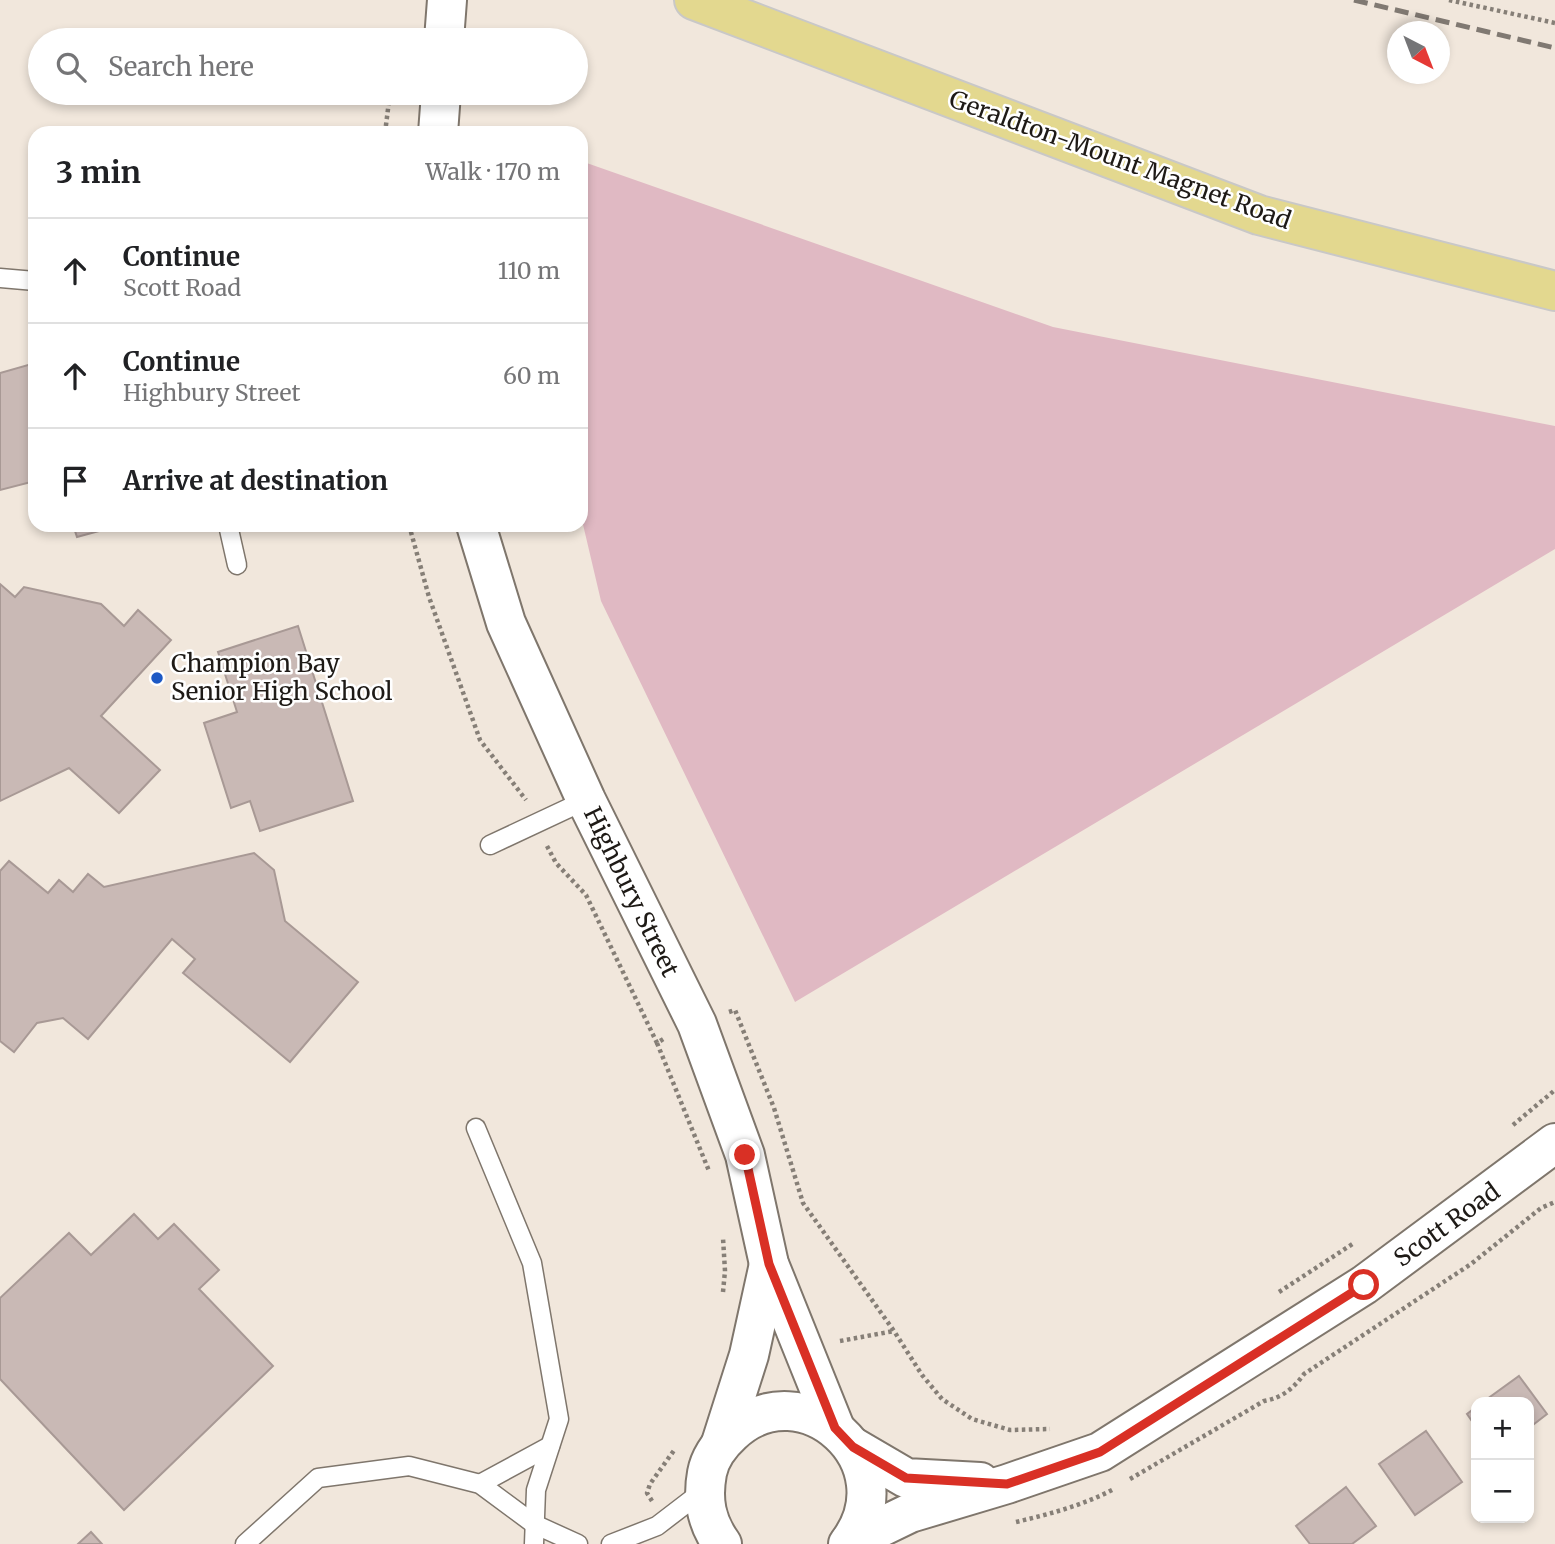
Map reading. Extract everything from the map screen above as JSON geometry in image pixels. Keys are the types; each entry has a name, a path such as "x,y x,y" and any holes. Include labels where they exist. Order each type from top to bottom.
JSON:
{"highway":[{"name":"Geraldton-Mount Magnet Road","path":"694,0 1259,215 1555,291"}],"street":[{"path":"445,28 447,0"},
{"path":"439,126 440,105"},
{"name":"Highbury Street","path":"478,532 506,623 586,800 697,1024 745,1155 769,1264 844,1437 863,1470 867,1495 862,1520 849,1543"},
{"name":"Scott Road","path":"849,1543 910,1513 1100,1452 1364,1285 1555,1143"},
{"name":"Highbury Street","path":"704,1490 709,1465 721,1443 749,1355 769,1264"},
{"name":"Scott Road","path":"721,1443 740,1425 762,1415 788,1412 813,1416 906,1478 1007,1484"},
{"path":"704,1490 706,1512 714,1532 723,1544"}],"lane":[{"path":"0,278 28,280"},
{"path":"230,532 237,565"},
{"path":"490,845 586,800"},
{"path":"476,1128 532,1263 559,1419 536,1490 534,1544"},
{"path":"480,1484 550,1446"},
{"path":"245,1544 318,1478 409,1466 480,1484 534,1524 578,1544"},
{"path":"611,1544 657,1526 704,1490"}],"path":[{"path":"1449,0 1555,23"},
{"path":"385,126 388,105"},
{"path":"411,532 429,597 480,740 525,799"},
{"path":"548,849 556,863 586,895 657,1042 713,1183"},
{"path":"722,1014 735,1010 774,1108 803,1203 922,1375 942,1399 972,1419 1010,1430 1050,1429 1060,1425"},
{"path":"657,1042 671,1034"},
{"path":"1504,1133 1555,1090"},
{"path":"723,1235 723,1296"},
{"path":"1279,1292 1361,1239"},
{"path":"829,1344 850,1337 894,1331"},
{"path":"654,1505 647,1493 650,1484 677,1445"}],"shaded area":[{"path":"588,163 1053,327 1555,426 1555,549 795,1002 601,601 585,532 588,532"}],"building":[{"path":"28,365 28,483 0,490 0,373"},
{"path":"75,532 95,532 77,537"},
{"path":"0,584 15,597 24,587 101,604 124,626 138,610 171,640 101,716 160,770 119,813 69,768 0,801"},
{"path":"298,626 353,801 260,831 250,801 231,808 204,723 237,712 218,652"},
{"path":"254,853 274,870 285,921 358,982 290,1062 183,973 195,959 172,939 88,1039 63,1018 37,1023 14,1052 0,1041 0,871 9,861 48,893 59,880 73,892 88,874 104,887"},
{"path":"134,1214 158,1239 174,1224 219,1270 199,1289 273,1366 124,1510 0,1379 0,1298 69,1233 91,1255"},
{"path":"1519,1376 1547,1414 1534,1424 1534,1397 1490,1397"},
{"path":"1426,1431 1462,1482 1415,1515 1379,1464"},
{"path":"1346,1487 1376,1526 1352,1544 1310,1544 1296,1526"},
{"path":"91,1532 102,1544 78,1544"}],"railway":[{"path":"1354,0 1555,48"}],"place":[{"name":"Champion Bay Senior High School","path":"157,678"}],"route":[{"path":"745,1155 769,1264 835,1428 853,1447 906,1478 1007,1484 1100,1452 1364,1285"}]}
